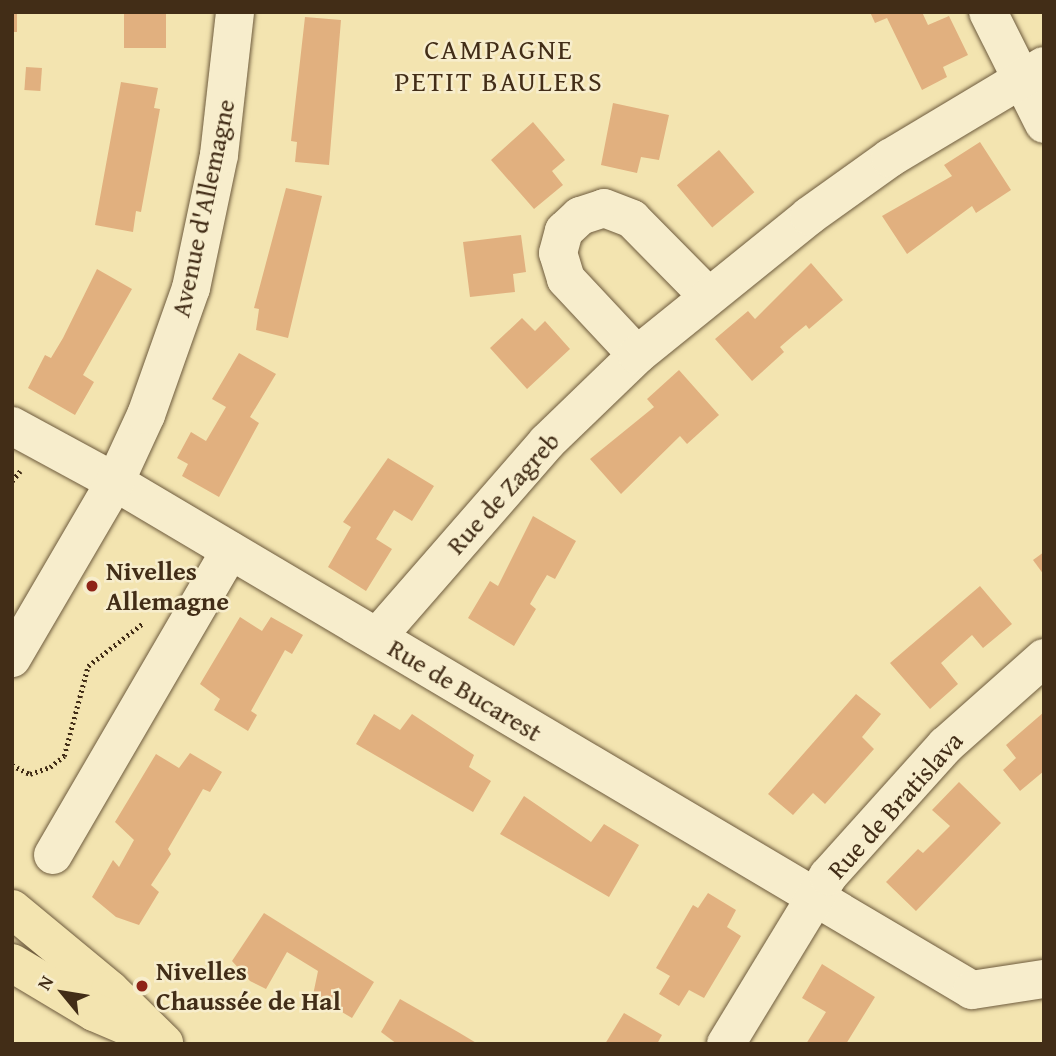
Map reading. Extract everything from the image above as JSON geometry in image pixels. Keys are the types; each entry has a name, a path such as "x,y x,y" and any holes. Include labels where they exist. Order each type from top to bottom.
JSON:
{"main road":[{"path":"12,909 110,990 165,1043"},
{"path":"12,963 94,1012 165,1043"}],"street":[{"name":"Avenue d'Allemagne","path":"12,658 115,482 146,415 191,288 219,155 235,12"},
{"path":"988,12 1032,71 1044,124"},
{"name":"Rue de Zagreb","path":"377,637 547,442 637,355 707,295 890,158 1032,71"},
{"path":"637,355 566,279 558,253 564,231 580,216 604,208 632,219 707,295"},
{"name":"Rue de Bucarest","path":"12,426 115,482 972,990 1044,979"},
{"path":"54,855 230,551"},
{"name":"Rue de Bratislava","path":"726,1044 828,876 880,814 946,745 1044,658"}],"path":[{"path":"12,765 30,774 50,767 64,756 88,666 149,618"}],"building":[{"path":"12,12 17,12 17,32 12,32"},
{"path":"124,12 166,12 166,48 124,48"},
{"path":"870,12 922,12 928,25 949,16 968,55 943,67 947,77 922,90 887,18 875,23"},
{"path":"305,17 341,20 329,165 295,162 297,142 291,141"},
{"path":"26,67 42,68 40,91 24,90"},
{"path":"121,82 158,88 154,108 160,109 141,212 136,211 133,232 95,225"},
{"path":"613,103 669,115 659,160 641,157 637,173 601,165"},
{"path":"533,122 565,160 552,171 563,185 534,209 491,160"},
{"path":"980,142 1011,190 976,213 972,206 907,254 882,216 952,176 944,165"},
{"path":"719,150 754,192 712,227 677,185"},
{"path":"286,188 322,196 288,338 256,330 259,309 254,308"},
{"path":"521,235 526,272 513,274 515,292 470,297 463,242"},
{"path":"811,263 843,300 809,329 806,325 780,347 784,352 752,381 715,339 748,311 755,319"},
{"path":"97,269 132,289 83,375 94,382 75,415 28,388 45,355 51,358 63,338"},
{"path":"522,318 535,331 545,321 570,349 527,389 490,348"},
{"path":"239,353 276,374 250,417 259,423 219,497 182,476 188,464 177,458 191,432 206,441 226,407 212,399"},
{"path":"679,370 719,415 687,444 680,436 621,494 590,459 654,407 647,399"},
{"path":"388,458 434,486 412,521 394,510 376,539 392,549 366,591 328,567 351,527 343,522"},
{"path":"533,516 576,541 555,579 547,575 538,590 530,604 536,609 514,646 468,618 490,581 498,586"},
{"path":"1044,552 1044,575 1033,560"},
{"path":"980,586 1012,624 983,648 972,635 941,663 958,684 930,709 890,663"},
{"path":"240,617 262,631 271,617 303,635 292,654 285,650 251,711 257,715 248,731 214,710 220,699 200,684"},
{"path":"856,694 881,714 862,737 874,749 825,804 813,793 793,815 768,794"},
{"path":"1044,712 1044,771 1020,791 1003,770 1016,758 1006,745"},
{"path":"374,714 400,730 412,714 474,755 469,767 491,781 473,812 356,744"},
{"path":"190,753 222,772 210,792 203,789 168,849 171,854 151,885 159,892 139,925 116,917 92,897 113,860 119,867 134,840 115,822 156,754 179,768"},
{"path":"959,782 1001,823 916,911 886,882 918,849 923,853 950,826 932,810"},
{"path":"524,796 591,842 604,824 639,845 609,897 500,834"},
{"path":"708,893 736,910 727,927 741,936 704,998 689,990 679,1006 659,994 670,976 656,968 693,905 698,908"},
{"path":"264,913 374,982 352,1018 313,995 318,971 287,952 266,989 250,981 232,961"},
{"path":"822,964 875,997 846,1044 806,1044 826,1012 802,998"},
{"path":"400,999 478,1044 397,1044 381,1032"},
{"path":"624,1013 662,1035 657,1044 605,1044"}],"place":[{"name":"Nivelles Allemagne","path":"92,586"},
{"name":"Nivelles Chaussée de Hal","path":"142,986"}],"district":[{"name":"CAMPAGNE PETIT BAULERS","path":"499,65"}]}
